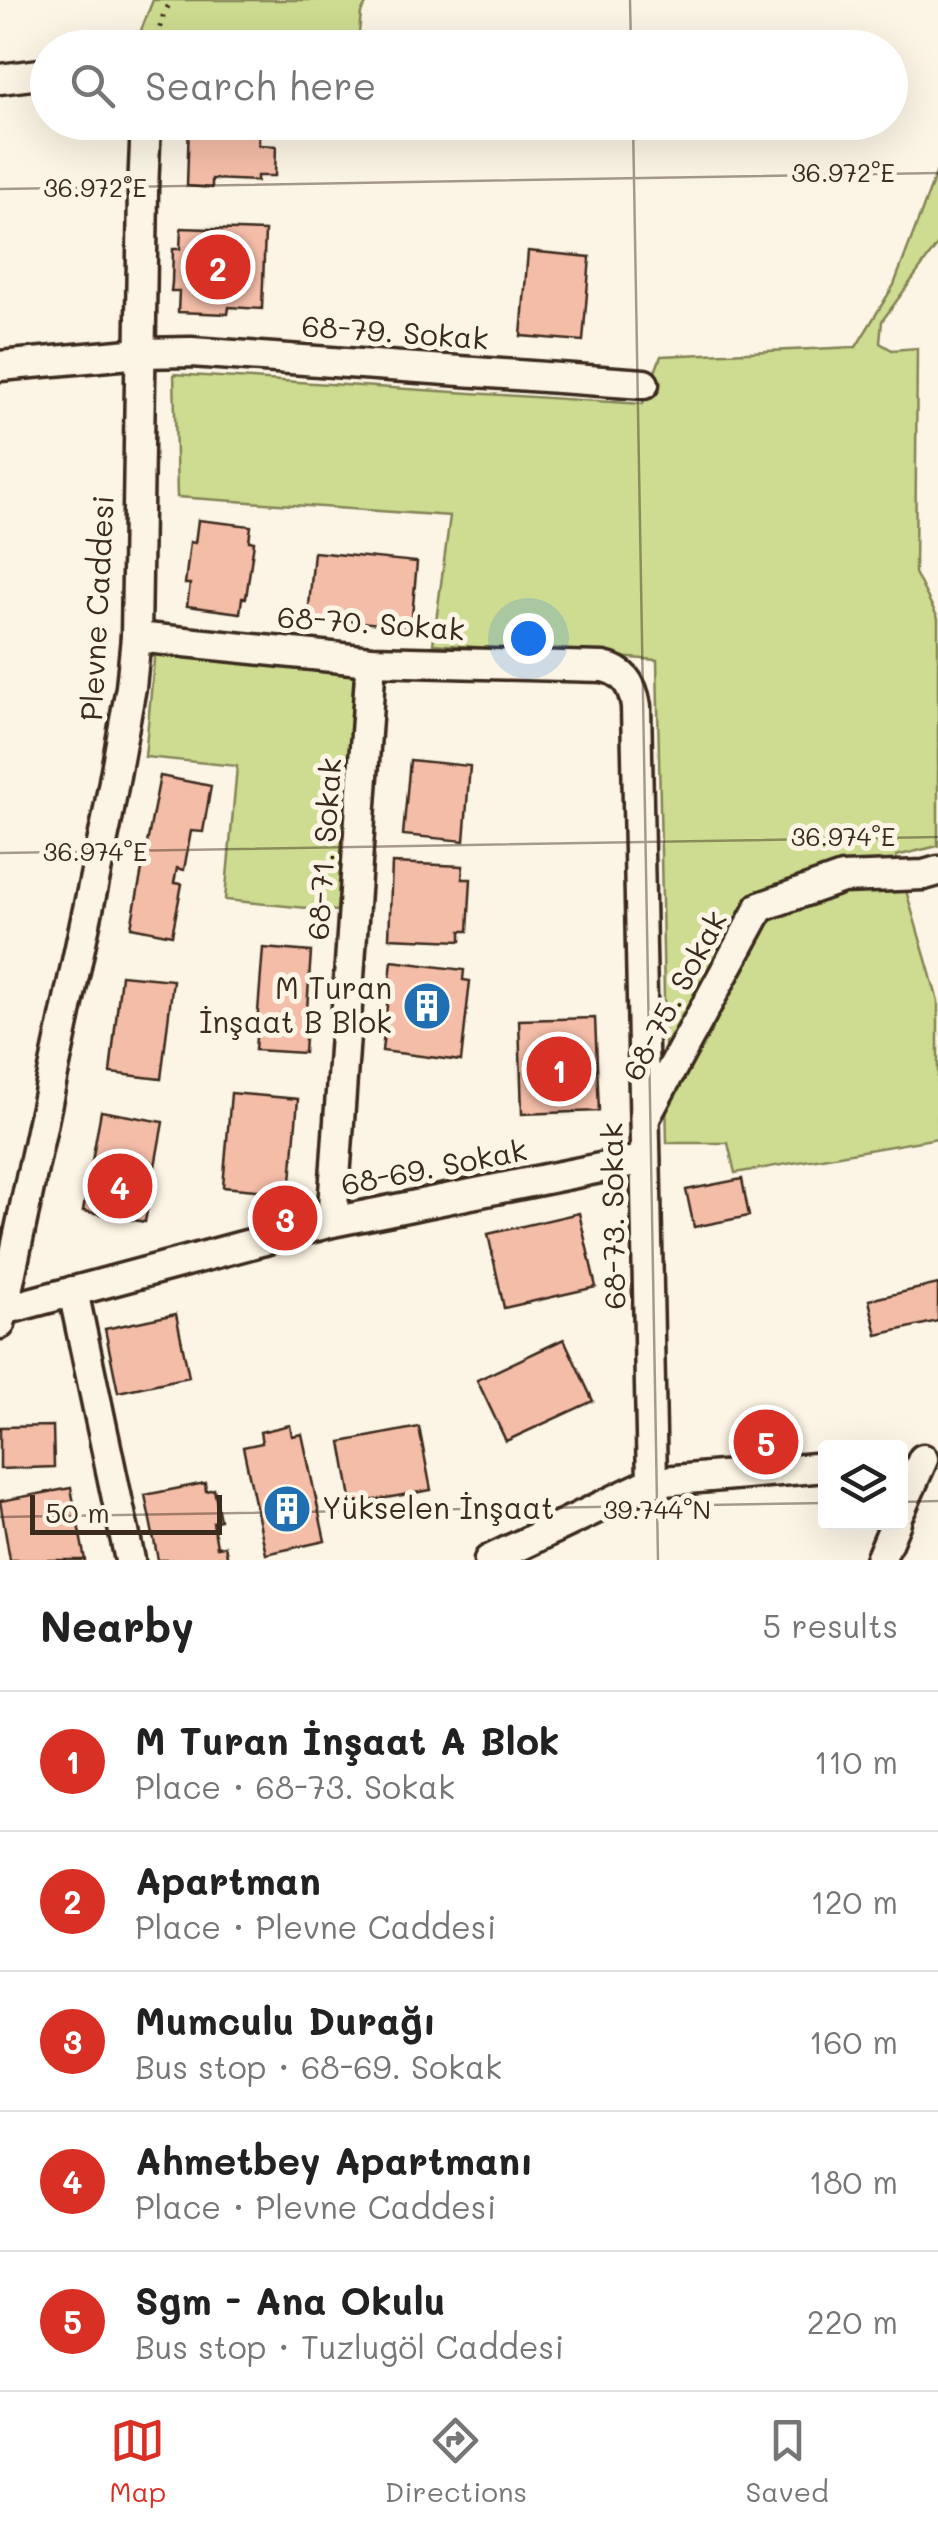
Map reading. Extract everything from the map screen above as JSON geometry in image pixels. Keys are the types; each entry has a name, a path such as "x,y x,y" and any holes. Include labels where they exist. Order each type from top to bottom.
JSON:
{"street":[{"path":"0,78 30,76"},
{"name":"Plevne Caddesi","path":"1,1315 124,734 136,636 145,140"},
{"name":"68-79. Sokak","path":"0,366 191,352 644,384"},
{"name":"68-70. Sokak","path":"136,636 371,661 603,666"},
{"name":"68-71. Sokak","path":"332,1222 371,661"},
{"name":"68-73. Sokak","path":"603,666 622,674 634,693 636,706 652,1482"},
{"name":"68-75. Sokak","path":"645,1119 760,907 842,878 938,871"},
{"name":"68-69. Sokak","path":"1,1315 73,1291 332,1222 646,1159"},
{"path":"73,1291 130,1560"},
{"path":"908,1490 920,1458"},
{"path":"489,1560 520,1553 652,1482 818,1468"},
{"path":"880,1560 893,1530"}],"path":[{"path":"159,30 172,0"}],"green space":[{"path":"153,0 368,0 361,13 359,30 141,30"},
{"path":"938,168 938,244 882,321 880,343 892,350 917,348 915,573 938,618 938,846 896,856 938,1001 938,1138 735,1173 728,1143 667,1143 657,660 433,644 450,516 177,497 174,374 643,404 661,356 856,347 894,285"},
{"path":"155,649 342,667 354,677 337,911 225,900 237,766 145,757"}],"building":[{"path":"188,140 259,140 259,145 276,146 275,176 257,176 257,181 212,179 212,188 187,186"},
{"path":"181,228 265,231 262,309 229,307 228,314 178,312 179,291 171,291 173,249 180,249"},
{"path":"528,251 590,257 583,341 521,336"},
{"path":"198,520 251,526 249,541 254,542 240,613 187,606 190,584 185,584 190,542 195,543"},
{"path":"314,552 417,562 411,627 308,617"},
{"path":"410,760 470,766 464,841 403,835"},
{"path":"160,776 211,786 203,832 191,831 184,870 177,868 174,883 182,884 172,935 131,927"},
{"path":"392,863 463,866 462,879 471,879 468,931 461,931 461,941 389,938"},
{"path":"263,948 311,952 304,1053 255,1050"},
{"name":"M Turan İnşaat B Blok","path":"392,961 464,970 463,980 470,981 461,1061 382,1051"},
{"path":"121,975 173,980 161,1079 110,1073"},
{"path":"595,1018 599,1111 522,1114 519,1020"},
{"path":"231,1093 298,1099 290,1193 223,1187"},
{"path":"101,1111 163,1122 145,1222 83,1211"},
{"path":"742,1179 749,1216 694,1227 686,1190"},
{"path":"579,1213 596,1287 504,1308 488,1234"},
{"path":"938,1284 938,1321 877,1335 869,1300"},
{"path":"176,1314 189,1377 118,1392 105,1329"},
{"path":"564,1339 593,1401 506,1441 477,1380"},
{"name":"Yükselen İnşaat","path":"290,1425 292,1436 302,1434 325,1541 266,1554 243,1447 262,1443 260,1432"},
{"path":"53,1426 54,1467 0,1469 0,1427"},
{"path":"419,1427 431,1490 352,1504 341,1442"},
{"path":"205,1483 206,1491 214,1489 220,1520 213,1522 217,1547 225,1546 228,1560 158,1560 145,1495"},
{"path":"71,1488 85,1560 10,1560 0,1501"}],"place":[{"name":"Apartman","path":"218,267"},
{"name":"M Turan İnşaat B Blok","path":"427,1006"},
{"name":"M Turan İnşaat A Blok","path":"559,1069"},
{"name":"Ahmetbey Apartmanı","path":"120,1186"},
{"name":"Mumculu Durağı","path":"285,1218"},
{"name":"Sgm - Ana Okulu","path":"766,1442"},
{"name":"Yükselen İnşaat","path":"287,1509"}]}
